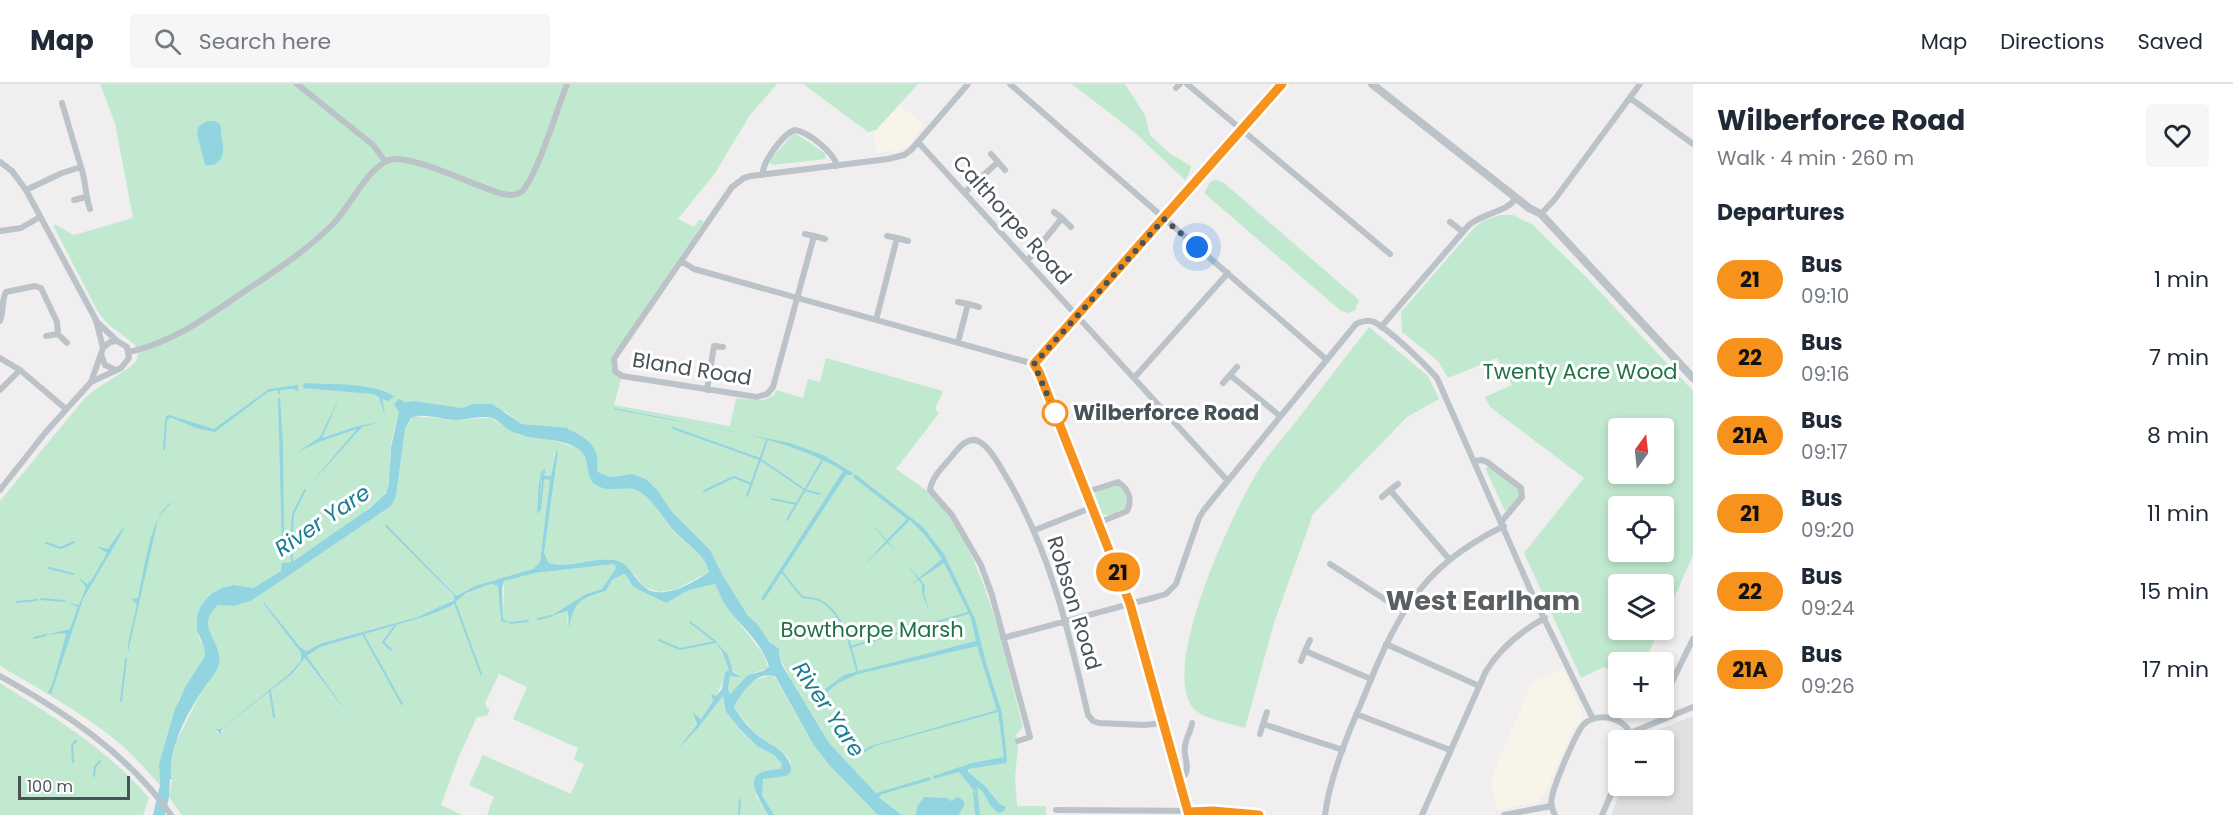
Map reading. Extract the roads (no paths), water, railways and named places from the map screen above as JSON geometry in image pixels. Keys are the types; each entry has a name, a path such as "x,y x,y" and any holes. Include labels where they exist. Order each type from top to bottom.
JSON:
{"street":[{"path":"297,84 362,135 385,161"},
{"path":"129,352 152,347 192,327 292,260 338,219 370,174 385,161 405,159 503,194 512,195 520,192 533,173 567,84"},
{"path":"968,84 904,155 744,178 732,187 681,261 694,269 1034,364"},
{"path":"1010,84 1327,360"},
{"path":"1187,84 1390,254"},
{"path":"1034,364 1282,84"},
{"path":"1372,84 1516,198 1541,214 1693,378"},
{"path":"1541,214 1555,200 1640,84"},
{"path":"1629,98 1693,144"},
{"path":"62,103 86,181 86,197 90,209"},
{"path":"763,175 765,162 788,133 795,130 803,132 828,151 836,160 837,166"},
{"name":"Calthorpe Road","path":"918,142 1227,480"},
{"path":"991,154 1005,170"},
{"path":"0,162 12,171 26,190 96,320 117,341 123,343 129,352 126,365 91,382 0,490"},
{"path":"965,192 999,162"},
{"path":"26,190 81,167"},
{"path":"74,200 86,197"},
{"path":"1381,327 1463,231 1479,217 1508,208 1516,198"},
{"path":"1054,212 1071,227"},
{"path":"0,231 21,228 40,218"},
{"path":"1027,261 1062,218"},
{"path":"1450,222 1463,231"},
{"path":"805,234 825,239"},
{"path":"798,298 814,236"},
{"path":"887,236 908,241"},
{"path":"876,320 897,238"},
{"name":"Bland Road","path":"681,261 614,359 614,365 619,374 757,397 767,394 773,387 798,298"},
{"path":"1134,378 1228,273"},
{"path":"0,321 6,292 35,286 45,292 52,315 57,322 58,334 67,343"},
{"path":"958,302 979,307"},
{"path":"958,342 968,304"},
{"path":"96,320 105,365 115,369"},
{"path":"1018,741 1030,737 1003,638 1166,594 1174,588 1199,518 1227,480 1356,324 1368,320 1381,327 1424,363 1437,378 1534,598 1593,719"},
{"path":"46,336 58,334"},
{"path":"91,382 102,350 110,342 117,341"},
{"path":"706,344 723,347"},
{"path":"707,390 714,346"},
{"path":"0,358 20,370 66,409"},
{"path":"1034,364 1130,604 1188,813"},
{"path":"1222,384 1237,367"},
{"path":"0,390 20,370"},
{"path":"1230,375 1280,416"},
{"name":"Robson Road","path":"1003,638 992,595 981,565 952,515 930,490 931,482 960,446 972,440 978,441 998,463 1035,530 1066,622 1088,715 1093,721 1144,725 1163,723"},
{"path":"1325,815 1342,750 1386,644 1403,611 1417,592 1449,559 1503,524 1522,497 1521,488 1487,462 1475,461"},
{"path":"1087,492 1118,482 1124,486 1130,499 1127,511 1098,523"},
{"path":"1382,497 1398,484"},
{"path":"1390,490 1449,559"},
{"name":"Robson Road","path":"1035,530 1093,507"},
{"path":"1330,564 1403,611"},
{"path":"1422,815 1479,686 1495,657 1529,626 1545,618"},
{"path":"1674,678 1693,639"},
{"path":"1301,661 1310,640"},
{"path":"1386,644 1479,686"},
{"path":"1305,651 1371,679"},
{"path":"0,676 91,733 114,752 153,792 171,815"},
{"path":"1674,715 1693,708"},
{"path":"1260,734 1267,712"},
{"path":"1356,714 1450,750"},
{"path":"1555,815 1551,806 1554,791 1576,737 1585,723 1598,717 1612,718 1623,724 1628,730"},
{"path":"1637,730 1667,718"},
{"path":"1178,777 1185,775 1191,769 1185,745 1190,736 1192,723"},
{"path":"1263,724 1342,750"},
{"path":"1602,815 1610,796"},
{"path":"1505,815 1551,806"},
{"path":"1056,810 1259,815"}],"water":[{"path":"207,121 220,124 223,143 221,158 216,164 211,165 205,165 197,133 199,126"},
{"path":"306,383 363,386 394,396 389,401 382,399 385,413 379,397 373,394 303,388"},
{"path":"298,385 298,391 280,390 280,394 278,390 268,392 215,432 196,428 170,417 166,421 166,416 169,415 214,429 269,389"},
{"path":"340,396 322,438 358,426 380,422 362,427 305,490 357,429 321,441 298,452 320,437"},
{"path":"278,398 280,398 283,444 284,544 282,544"},
{"path":"399,399 405,402 414,401 462,408 472,404 492,404 522,424 568,428 593,447 597,457 598,472 610,477 632,474 646,479 658,491 672,512 710,550 748,616 769,641 779,649 782,665 829,743 876,793 930,777 931,780 882,794 879,797 902,815 878,815 830,766 813,744 775,676 762,676 746,688 734,708 750,729 777,748 790,764 791,772 786,776 763,779 762,795 774,815 768,815 755,789 755,777 768,770 781,769 782,764 774,755 757,746 740,729 726,712 723,696 676,751 697,724 693,712 701,719 713,701 711,694 716,696 722,689 725,672 729,670 716,642 728,655 733,672 741,678 730,676 728,689 730,694 748,675 769,667 762,651 728,609 715,584 689,590 666,603 633,587 624,574 612,580 606,591 580,602 573,612 569,628 568,611 551,616 586,594 602,589 616,568 614,564 535,573 504,581 502,588 503,619 510,623 501,621 498,586 491,584 466,593 451,606 427,616 320,647 307,656 354,723 305,658 292,674 229,723 221,731 221,735 216,729 221,729 288,675 301,661 301,653 264,602 300,647 306,651 322,643 418,617 454,600 454,596 385,526 386,524 456,596 475,586 533,569 540,562 550,480 542,479 540,482 541,470 543,476 551,476 556,451 558,452 544,553 549,563 565,565 598,560 619,561 648,590 657,592 675,590 709,572 700,555 674,531 653,503 643,494 633,489 607,489 593,482 585,457 577,448 562,442 515,433 492,418 456,420 416,416 411,418 405,429 396,496 391,506 251,601 234,606 218,605 211,613 208,627 217,648 219,664 190,710 176,743 171,766 173,779 170,779 165,815 153,815 160,785 159,764 175,709 205,656 197,630 197,615 201,605 211,594 222,588 234,585 253,588 281,571 282,563 292,562 370,508 386,493 389,485 391,447 399,412 394,404"},
{"path":"614,408 693,424 643,415"},
{"path":"742,433 790,443 823,455 853,473 846,475 764,600 761,599 843,471 789,446"},
{"path":"855,474 923,527 944,554 975,619 1002,713 1007,759 1006,763 968,769 968,772 987,788 995,802 1006,807 1004,811 998,813 977,787 974,791 978,815 975,815 973,789 959,772 934,779 933,776 972,763 1004,757 998,712 875,746 859,756 858,754 871,746 997,710 977,646 858,674 838,683 815,702 813,698 844,675 976,641 971,618 944,563 920,579 925,586 924,593 930,613 922,593 922,584 919,580 911,585 918,579 906,563 919,578 942,559 925,535 910,520 888,542 896,550 887,543 863,566 886,541 871,523 887,540 907,519 853,477"},
{"path":"158,519 128,652 137,604 131,599 138,598 149,544"},
{"path":"125,525 83,599 51,694 48,693 66,635 65,633 46,635 70,629 78,607 68,603 79,605 86,587 78,577 87,584 91,581 107,553 96,546 108,549"},
{"path":"924,797 947,798 950,801 958,797 964,801 964,806 958,815 916,815 917,807"}],"waterway":[{"path":"164,449 166,421"},
{"path":"673,428 760,459 805,490 819,494"},
{"path":"747,496 767,440"},
{"path":"787,520 823,459"},
{"path":"540,510 544,470"},
{"path":"704,491 734,477 751,484"},
{"path":"538,512 540,482"},
{"name":"River Yare","path":"291,547 293,514 305,490"},
{"path":"772,499 796,504"},
{"path":"46,543 61,548 74,542"},
{"name":"River Yare","path":"291,549 292,562"},
{"path":"49,568 73,574"},
{"path":"782,572 802,597 821,601 835,614 845,632 857,671"},
{"path":"41,599 64,601"},
{"path":"17,602 37,600"},
{"path":"455,603 481,674"},
{"path":"850,647 968,613"},
{"path":"538,619 551,616"},
{"path":"510,623 528,621"},
{"path":"690,622 716,642"},
{"path":"391,650 383,642 395,626"},
{"path":"363,634 402,704"},
{"path":"34,638 46,635"},
{"path":"659,640 680,649 716,642"},
{"path":"121,701 126,659"},
{"path":"270,691 274,717"},
{"path":"73,762 72,745 76,741"},
{"path":"94,776 95,767 100,761"},
{"path":"976,786 979,815"},
{"path":"991,795 999,805"},
{"path":"739,815 740,800"}],"place":[{"name":"Wilberforce Road","path":"1055,413"}],"district":[{"name":"West Earlham","path":"1483,601"}],"park label":[{"name":"Twenty Acre Wood","path":"1580,372"},
{"name":"Bowthorpe Marsh","path":"872,630"}]}
